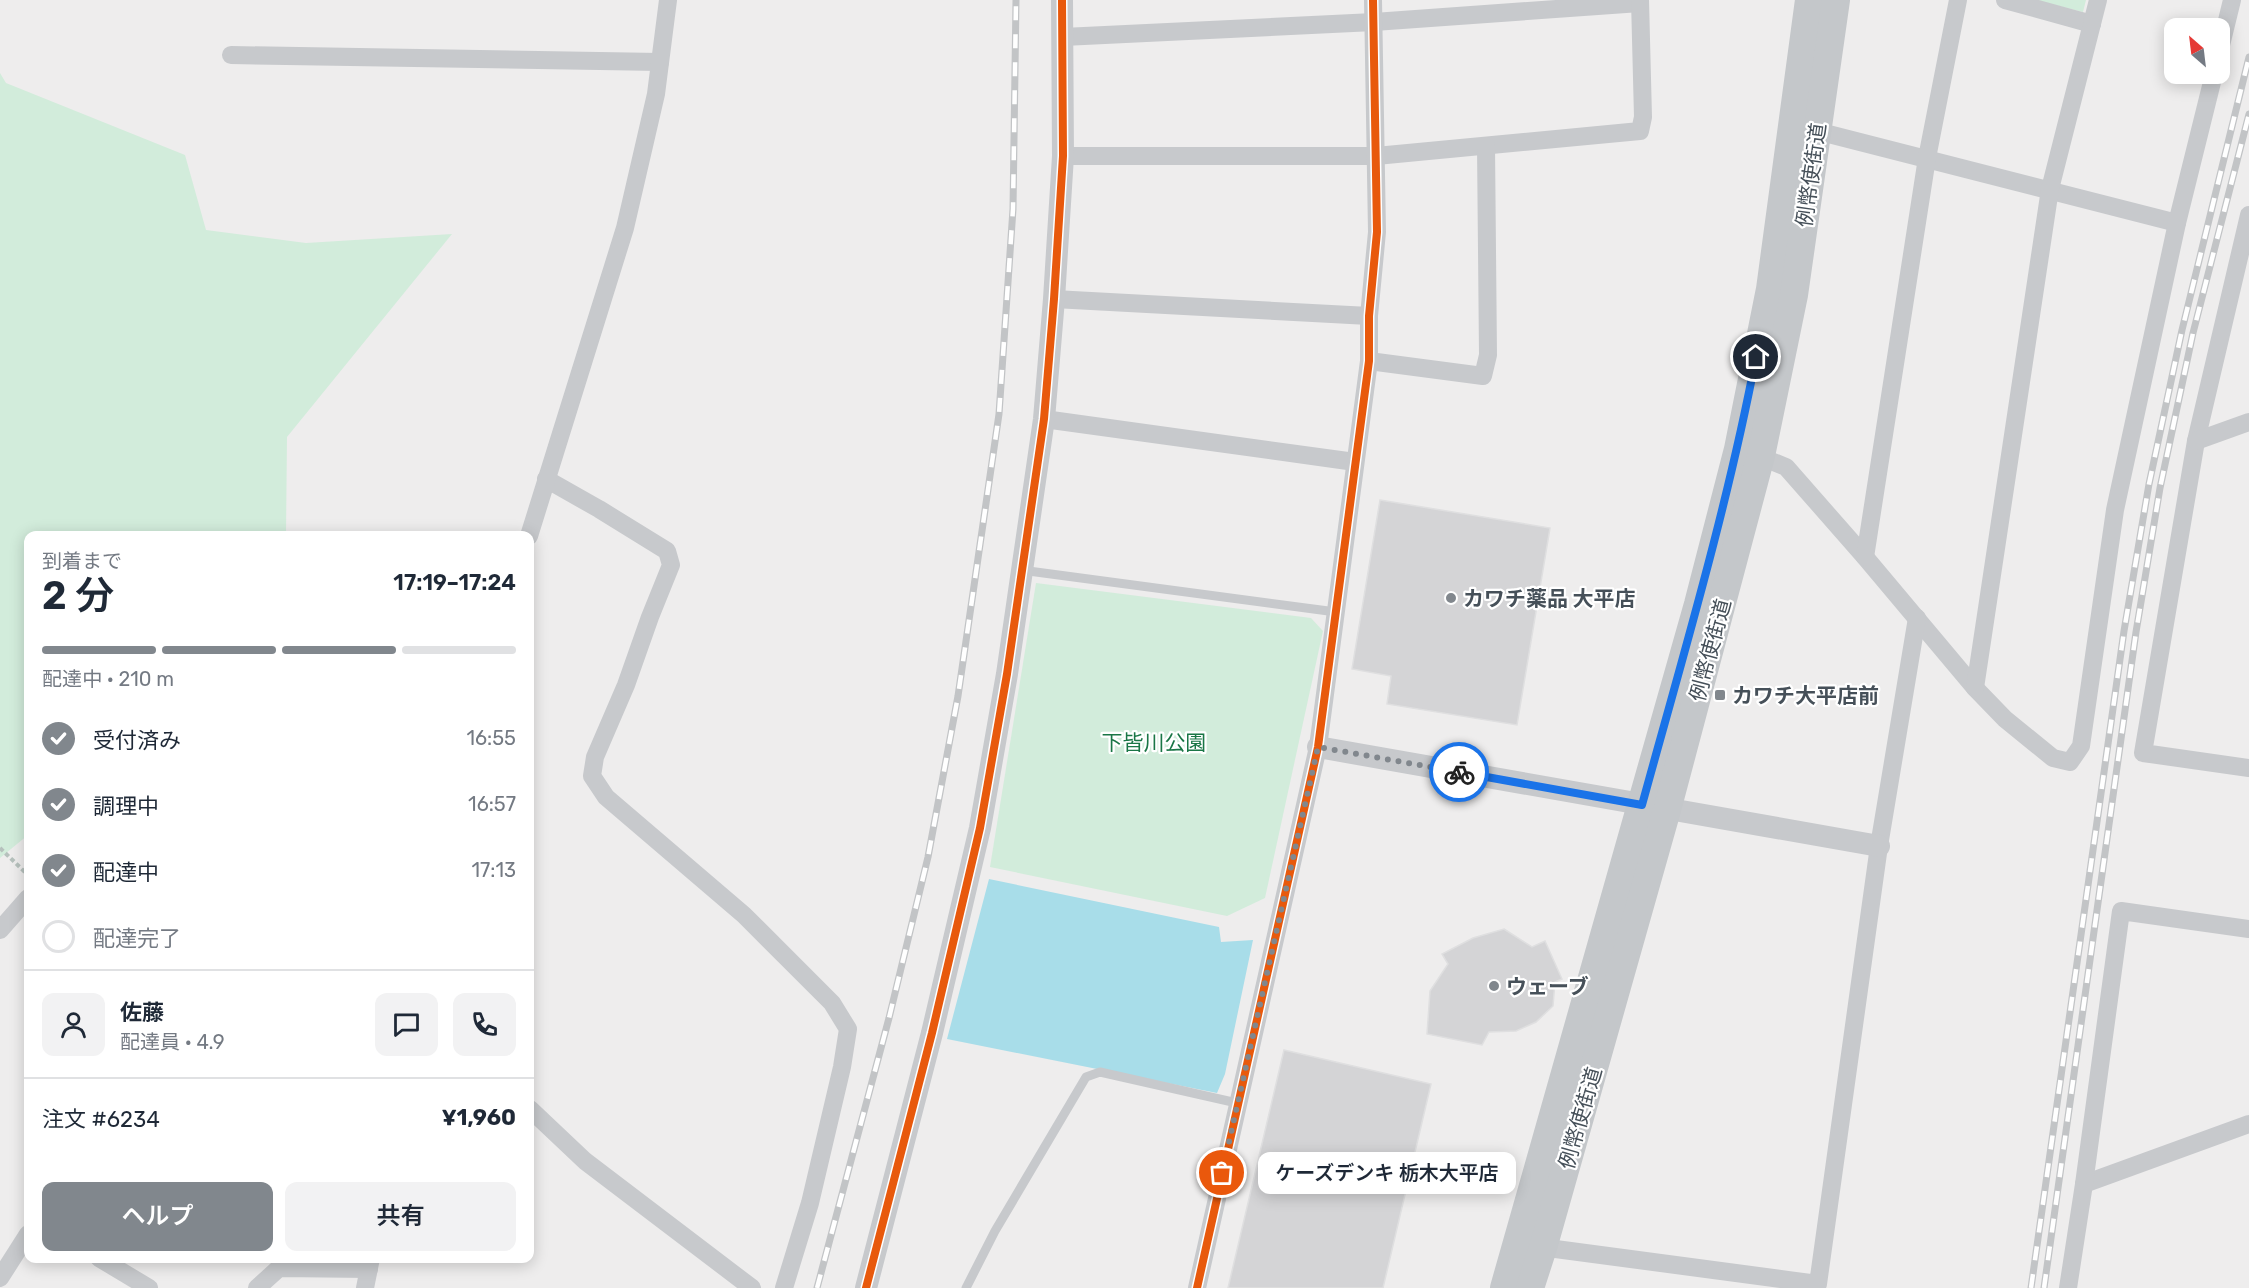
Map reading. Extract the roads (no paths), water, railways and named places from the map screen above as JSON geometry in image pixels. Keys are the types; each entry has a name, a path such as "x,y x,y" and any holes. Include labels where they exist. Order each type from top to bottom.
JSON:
{"main road":[{"name":"例幣使街道","path":"1805,128 1809,0"},
{"name":"例幣使街道","path":"1530,1288 1530,1246 1654,807 1698,604 1750,453 1770,289 1836,0"},
{"name":"例幣使街道","path":"1504,1288 1530,1246"}],"street":[{"path":"530,531 625,228 656,94 668,0"},
{"path":"866,1288 932,1033 981,828 1007,674 1044,419 1054,299 1063,156 1062,0"},
{"path":"1197,1288 1318,747 1369,361 1369,316 1377,232 1373,0"},
{"path":"1866,557 1927,158 1958,0"},
{"path":"2005,0 2092,24"},
{"path":"1976,688 2049,189 2098,0"},
{"path":"2228,18 2232,0"},
{"path":"1063,37 1374,22 1640,2 1643,117 1640,131 1376,156 1063,156"},
{"path":"231,55 660,62"},
{"path":"1750,453 1786,467 2005,719 2053,758 2070,762 2081,746 2115,510 2177,223 2212,84"},
{"path":"1805,128 2177,223"},
{"path":"1369,361 1483,376 1488,355 1486,146"},
{"path":"2249,215 2244,254 2196,441 2143,753 2249,768"},
{"path":"1054,299 1369,316"},
{"path":"1044,419 1355,462"},
{"path":"2196,441 2249,422"},
{"path":"546,479 667,551 672,565 650,617 626,685 595,757 592,776 606,797 744,915 832,1003 848,1029 842,1067 810,1203 784,1288"},
{"path":"1530,1246 1817,1286 1879,846 1917,618"},
{"path":"1318,747 1879,846"},
{"path":"0,930 24,903"},
{"path":"2068,1288 2121,911 2249,929"},
{"path":"534,1113 585,1161 752,1288"},
{"path":"2084,1184 2249,1124"},
{"path":"0,1278 24,1240"},
{"path":"107,1263 149,1288"},
{"path":"257,1288 279,1268 370,1264 365,1288"}],"lane":[{"path":"1022,570 1336,612"},
{"path":"966,1288 995,1231 1086,1077 1100,1072 1237,1103"}],"water":[{"path":"989,879 1219,927 1221,942 1253,940 1225,1074 1217,1093 947,1039"}],"railway":[{"path":"817,1288 889,1018 928,857 958,696 999,414 1013,209 1016,0"},
{"path":"2031,1288 2124,631 2149,484 2182,330 2249,57"},
{"path":"2044,1288 2136,632 2160,488 2193,333 2249,114"}],"place":[{"name":"カワチ薬品 大平店","path":"1451,598"},
{"name":"カワチ大平店前","path":"1720,695"},
{"name":"ウェーブ","path":"1494,986"},
{"name":"ケーズデンキ 栃木大平店","path":"1222,1173"}],"park label":[{"name":"下皆川公園","path":"1154,742"}]}
